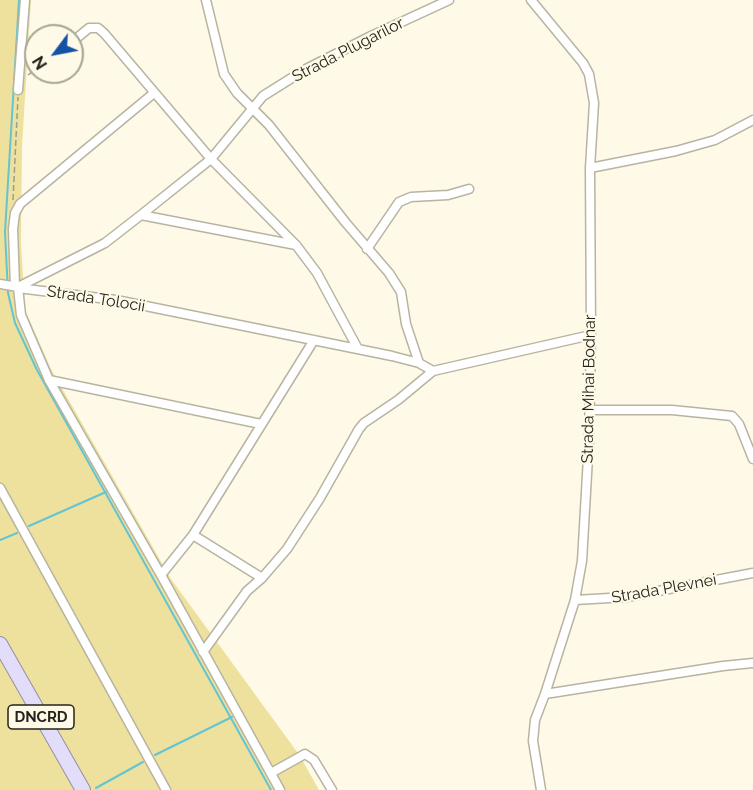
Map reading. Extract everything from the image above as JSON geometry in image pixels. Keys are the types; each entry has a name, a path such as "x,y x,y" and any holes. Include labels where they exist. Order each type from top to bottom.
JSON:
{"main road":[{"name":"DNCRD","path":"0,644 83,790"}],"street":[{"path":"18,90 25,0"},
{"path":"206,0 224,74 237,93 269,125 367,249 389,273 401,292 406,324 419,363"},
{"name":"Strada Plugarilor","path":"252,107 263,96 306,69 449,0"},
{"name":"Strada Mihai Bodnar","path":"531,0 572,47 589,74 594,103 590,168 591,335 582,561 575,600 533,730 542,790"},
{"path":"84,32 89,28 98,28 211,159 296,245 317,273 358,349"},
{"path":"154,93 20,204 15,213 13,273 9,285 49,380 161,575 280,790"},
{"name":"Strada Tolocii","path":"9,285 105,243 211,159 252,107"},
{"path":"590,168 676,152 715,140 753,120"},
{"path":"367,249 399,202 411,197 448,195 469,189"},
{"path":"141,215 296,245"},
{"name":"Strada Tolocii","path":"9,285 116,300 314,340 419,363 433,371"},
{"path":"203,652 247,591 262,578 287,549 364,423 398,400 433,371 591,335"},
{"path":"161,575 193,535 314,340"},
{"path":"49,380 261,424"},
{"path":"589,410 672,410 732,416 741,427 753,459"},
{"path":"0,488 166,790"},
{"path":"193,535 262,578"},
{"name":"Strada Plevnei","path":"575,600 627,597 753,573"},
{"path":"545,694 753,663"},
{"path":"271,774 305,754 314,760 332,790"}],"path":[{"path":"15,213 13,196 18,90 24,78"}],"shaded area":[{"path":"0,0 31,0 30,24 24,24 24,84 26,84 22,146 21,244 25,310 51,369 171,579 300,756 319,790 0,790"}],"waterway":[{"path":"19,0 5,232 8,293 15,323 37,370 271,790"},
{"path":"29,526 106,492"},
{"path":"0,540 17,533"},
{"path":"155,755 232,717"},
{"path":"96,788 143,762"}]}
